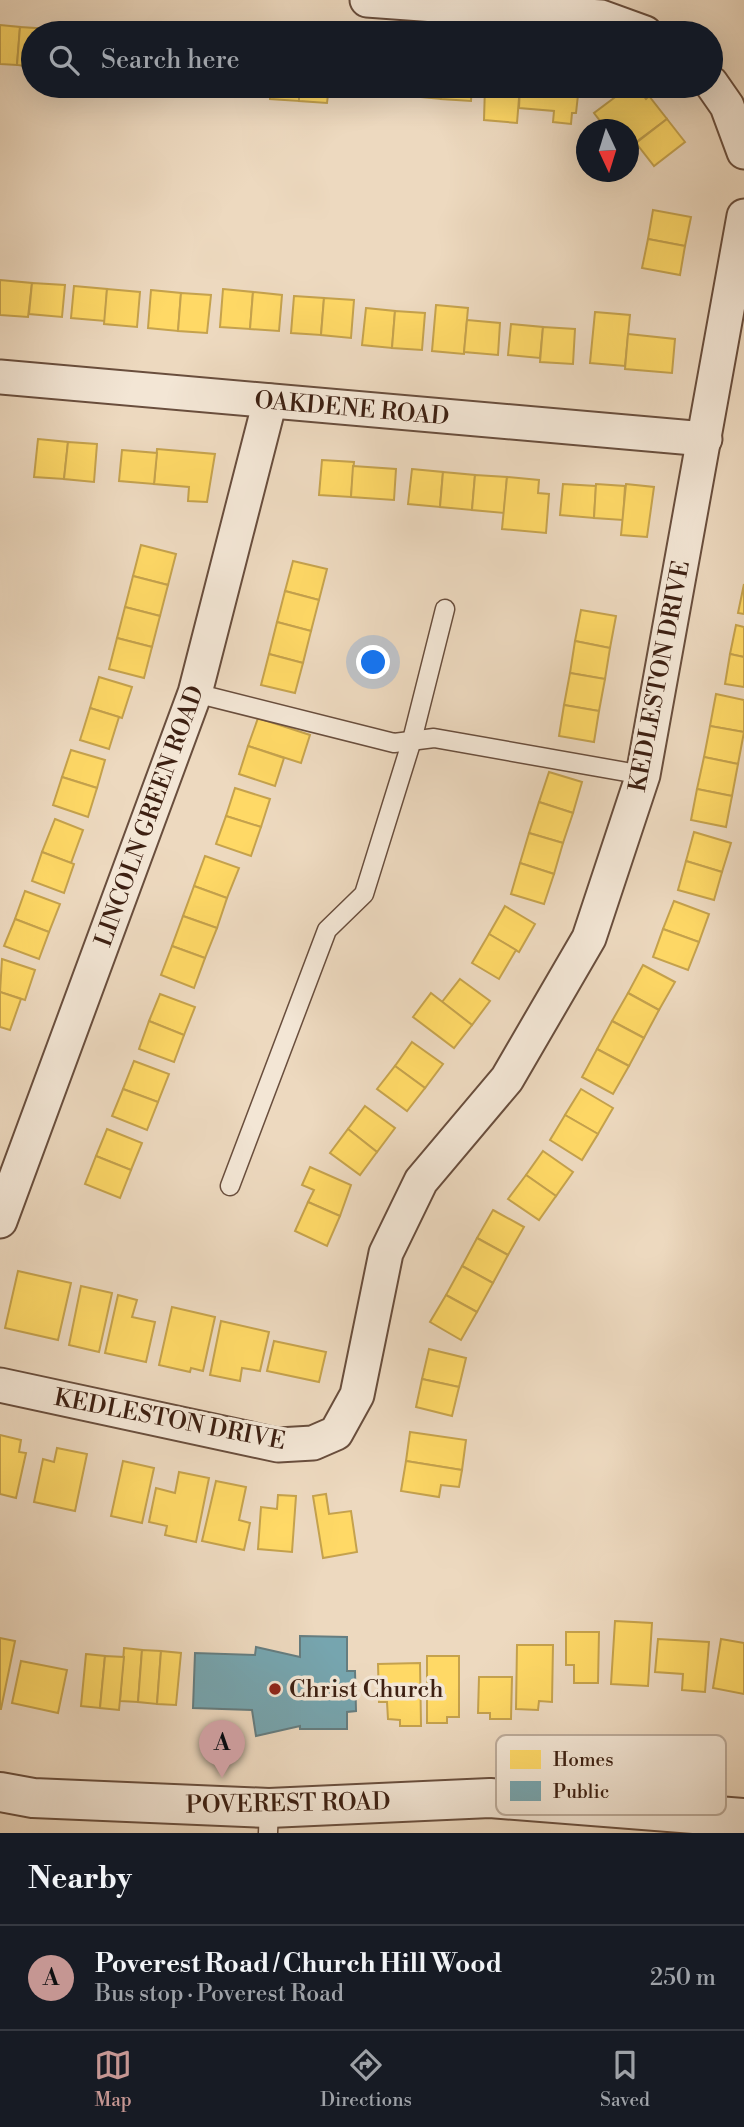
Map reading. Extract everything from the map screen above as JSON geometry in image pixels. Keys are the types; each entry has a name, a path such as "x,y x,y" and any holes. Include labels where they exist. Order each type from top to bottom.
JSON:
{"street":[{"path":"367,0 601,17 612,21"},
{"path":"727,95 744,152"},
{"name":"KEDLESTON DRIVE","path":"0,1385 278,1445 313,1443 336,1433 357,1395 386,1253 421,1181 507,1079 589,938 643,775 744,216"},
{"name":"OAKDENE ROAD","path":"0,377 705,439"},
{"name":"LINCOLN GREEN ROAD","path":"0,1222 195,693 270,401"},
{"name":"POVEREST ROAD","path":"0,1792 33,1798 269,1821 496,1798"},
{"name":"POVEREST ROAD","path":"706,1815 744,1818"}],"lane":[{"path":"230,1186 327,930 364,894 412,740 445,609"},
{"path":"195,693 394,743 434,738 643,775"}],"building: Homes":[{"path":"0,25 20,27 17,65 0,64"},
{"path":"20,27 21,27 21,66 17,65"},
{"path":"299,98 299,101 270,99"},
{"path":"299,98 328,98 327,103 299,101"},
{"path":"441,98 471,98 471,101"},
{"path":"485,98 519,98 517,123 484,120"},
{"path":"519,98 578,98 576,113 572,113 571,124 553,122 554,111 519,108"},
{"path":"614,98 651,98 667,119 639,140 639,119 599,119 594,113"},
{"path":"667,119 685,142 654,166 639,147 639,141"},
{"path":"653,210 691,217 685,246 648,239"},
{"path":"648,239 685,246 680,275 642,268"},
{"path":"0,280 32,283 28,317 0,315"},
{"path":"32,283 65,285 62,317 29,314"},
{"path":"74,286 107,289 105,321 71,318"},
{"path":"107,289 140,292 137,327 104,324"},
{"path":"223,289 253,292 250,329 220,327"},
{"path":"151,290 181,293 178,331 148,328"},
{"path":"253,292 282,295 279,331 250,329"},
{"path":"181,293 211,295 207,333 178,331"},
{"path":"294,296 324,298 321,335 291,333"},
{"path":"324,298 354,300 351,338 321,335"},
{"path":"436,305 468,308 464,354 432,351"},
{"path":"366,308 395,311 392,348 362,345"},
{"path":"395,311 425,313 422,350 392,348"},
{"path":"595,312 630,315 625,366 590,363"},
{"path":"467,320 500,323 498,355 464,352"},
{"path":"511,324 543,327 540,358 508,355"},
{"path":"543,327 575,329 573,364 540,362"},
{"path":"628,334 675,339 672,373 625,369"},
{"path":"38,439 68,442 64,479 34,477"},
{"path":"68,442 97,444 94,482 64,479"},
{"path":"157,449 215,454 207,502 188,501 189,487 154,484"},
{"path":"122,450 157,453 154,484 119,481"},
{"path":"322,460 354,462 351,497 319,495"},
{"path":"353,466 396,469 394,500 351,497"},
{"path":"412,469 443,472 440,507 408,504"},
{"path":"443,472 475,475 472,510 440,507"},
{"path":"475,475 507,477 504,513 472,510"},
{"path":"507,477 539,480 538,493 549,494 546,533 502,529"},
{"path":"563,484 596,486 594,518 560,515"},
{"path":"596,484 625,486 623,520 594,518"},
{"path":"626,484 654,487 647,537 621,535"},
{"path":"141,545 176,554 168,585 133,576"},
{"path":"293,561 327,569 319,600 285,591"},
{"path":"133,576 168,585 160,616 125,607"},
{"path":"744,584 744,614 738,613"},
{"path":"285,591 319,600 311,631 277,622"},
{"path":"125,607 160,616 152,647 117,638"},
{"path":"581,610 616,616 610,648 575,641"},
{"path":"277,622 311,631 303,663 269,654"},
{"path":"736,625 744,627 744,657 730,654"},
{"path":"117,638 152,647 144,678 109,669"},
{"path":"575,641 610,648 605,679 570,673"},
{"path":"269,654 303,663 295,693 261,685"},
{"path":"730,654 744,657 744,687 725,684"},
{"path":"570,673 605,679 599,711 564,705"},
{"path":"99,677 132,687 122,718 90,708"},
{"path":"716,694 744,700 744,732 710,726"},
{"path":"564,705 599,711 594,742 559,736"},
{"path":"90,708 119,717 109,749 80,740"},
{"path":"258,718 310,735 301,763 248,746"},
{"path":"710,726 744,732 738,764 704,757"},
{"path":"248,746 284,758 275,786 239,774"},
{"path":"71,750 105,760 97,788 62,777"},
{"path":"704,757 738,764 732,796 697,789"},
{"path":"549,772 582,782 573,813 539,802"},
{"path":"62,777 97,788 88,817 53,805"},
{"path":"235,788 270,799 261,827 226,816"},
{"path":"697,789 732,796 726,827 691,820"},
{"path":"539,802 573,813 563,843 529,833"},
{"path":"226,816 261,827 251,856 216,844"},
{"path":"55,819 83,830 71,863 42,852"},
{"path":"694,832 731,843 722,872 686,861"},
{"path":"529,833 563,843 554,874 520,863"},
{"path":"42,852 74,864 64,893 32,881"},
{"path":"205,856 239,868 227,898 194,886"},
{"path":"686,861 722,872 714,900 678,890"},
{"path":"520,863 554,874 544,904 511,894"},
{"path":"194,886 227,898 217,928 183,916"},
{"path":"25,891 60,904 49,932 15,919"},
{"path":"674,901 709,914 699,942 663,929"},
{"path":"505,906 535,924 519,952 489,934"},
{"path":"183,916 217,928 205,958 172,946"},
{"path":"15,919 49,932 39,959 4,946"},
{"path":"663,929 699,942 688,970 653,957"},
{"path":"489,934 516,950 499,979 472,963"},
{"path":"172,946 205,958 194,988 161,975"},
{"path":"2,959 35,970 25,1000 0,992"},
{"path":"643,965 675,982 659,1010 628,993"},
{"path":"460,979 490,1001 472,1025 442,1002"},
{"path":"0,992 21,999 10,1030 0,1027"},
{"path":"431,993 472,1025 454,1048 413,1017"},
{"path":"628,993 659,1010 644,1038 612,1021"},
{"path":"160,994 195,1007 184,1035 149,1021"},
{"path":"149,1021 184,1035 174,1062 139,1049"},
{"path":"612,1021 644,1038 629,1066 597,1049"},
{"path":"412,1042 443,1064 425,1088 395,1066"},
{"path":"597,1049 629,1066 613,1094 582,1077"},
{"path":"134,1061 169,1074 158,1102 123,1089"},
{"path":"395,1066 425,1088 407,1111 377,1089"},
{"path":"123,1089 158,1102 147,1130 112,1116"},
{"path":"581,1089 613,1108 598,1134 565,1115"},
{"path":"365,1106 395,1128 377,1152 348,1129"},
{"path":"565,1115 598,1134 582,1160 550,1140"},
{"path":"107,1129 142,1143 131,1170 96,1156"},
{"path":"348,1129 377,1152 360,1175 330,1153"},
{"path":"543,1151 573,1172 556,1196 526,1175"},
{"path":"96,1156 131,1170 120,1198 85,1184"},
{"path":"310,1167 351,1185 340,1216 308,1202 314,1190 302,1185"},
{"path":"526,1175 556,1196 539,1220 508,1199"},
{"path":"308,1202 340,1216 327,1246 295,1231"},
{"path":"493,1210 524,1227 508,1255 477,1238"},
{"path":"477,1238 508,1255 493,1283 462,1266"},
{"path":"462,1266 493,1283 477,1312 446,1295"},
{"path":"18,1271 71,1283 58,1340 5,1328"},
{"path":"81,1286 112,1293 99,1352 69,1345"},
{"path":"118,1295 137,1300 132,1317 155,1322 146,1362 105,1353"},
{"path":"446,1295 477,1312 461,1340 430,1322"},
{"path":"172,1307 215,1317 203,1371 191,1368 190,1372 159,1365"},
{"path":"221,1321 269,1332 260,1371 242,1368 240,1381 210,1375"},
{"path":"274,1341 326,1352 319,1382 267,1371"},
{"path":"429,1349 466,1358 459,1387 422,1379"},
{"path":"422,1379 459,1387 452,1416 416,1407"},
{"path":"410,1432 466,1440 462,1470 406,1461"},
{"path":"0,1435 21,1440 19,1452 26,1453 16,1498 0,1494"},
{"path":"57,1448 87,1454 75,1511 34,1502 43,1459 54,1462"},
{"path":"123,1461 154,1468 142,1523 111,1516"},
{"path":"406,1461 462,1470 459,1487 441,1485 439,1497 401,1491"},
{"path":"179,1472 209,1478 196,1542 165,1535 167,1526 149,1522 156,1488 175,1493"},
{"path":"216,1481 246,1487 239,1520 250,1523 244,1550 202,1541"},
{"path":"326,1494 329,1514 351,1511 357,1552 323,1558 313,1496"},
{"path":"278,1495 296,1496 292,1552 258,1549 261,1507 277,1509"},
{"path":"615,1621 652,1623 648,1686 611,1684"},
{"path":"566,1632 599,1632 598,1683 574,1683 574,1665 566,1665"},
{"path":"0,1638 15,1641 1,1709 0,1709"},
{"path":"658,1639 709,1642 705,1692 682,1690 683,1674 655,1672"},
{"path":"721,1639 744,1643 744,1694 713,1688"},
{"path":"517,1645 553,1645 552,1702 539,1701 538,1710 516,1709"},
{"path":"124,1648 142,1650 138,1702 120,1701"},
{"path":"142,1650 161,1651 157,1704 138,1702"},
{"path":"161,1651 181,1653 176,1705 157,1704"},
{"path":"86,1654 105,1656 100,1708 81,1706"},
{"path":"105,1656 124,1657 119,1710 100,1708"},
{"path":"427,1656 459,1656 459,1717 447,1717 447,1723 427,1723"},
{"path":"21,1661 67,1670 58,1713 12,1703"},
{"path":"420,1663 421,1726 400,1726 400,1720 388,1719 387,1702 379,1702 378,1664"},
{"path":"479,1677 512,1677 511,1719 490,1719 490,1713 478,1713"}],"building: Public":[{"name":"Christ Church","path":"300,1636 347,1637 347,1671 355,1671 356,1711 347,1712 347,1729 300,1729 300,1726 256,1736 252,1710 193,1708 195,1653 255,1655 256,1647 300,1657"}],"place":[{"name":"Christ Church","path":"275,1689"},
{"name":"Poverest Road / Church Hill Wood","path":"222,1778"}]}
